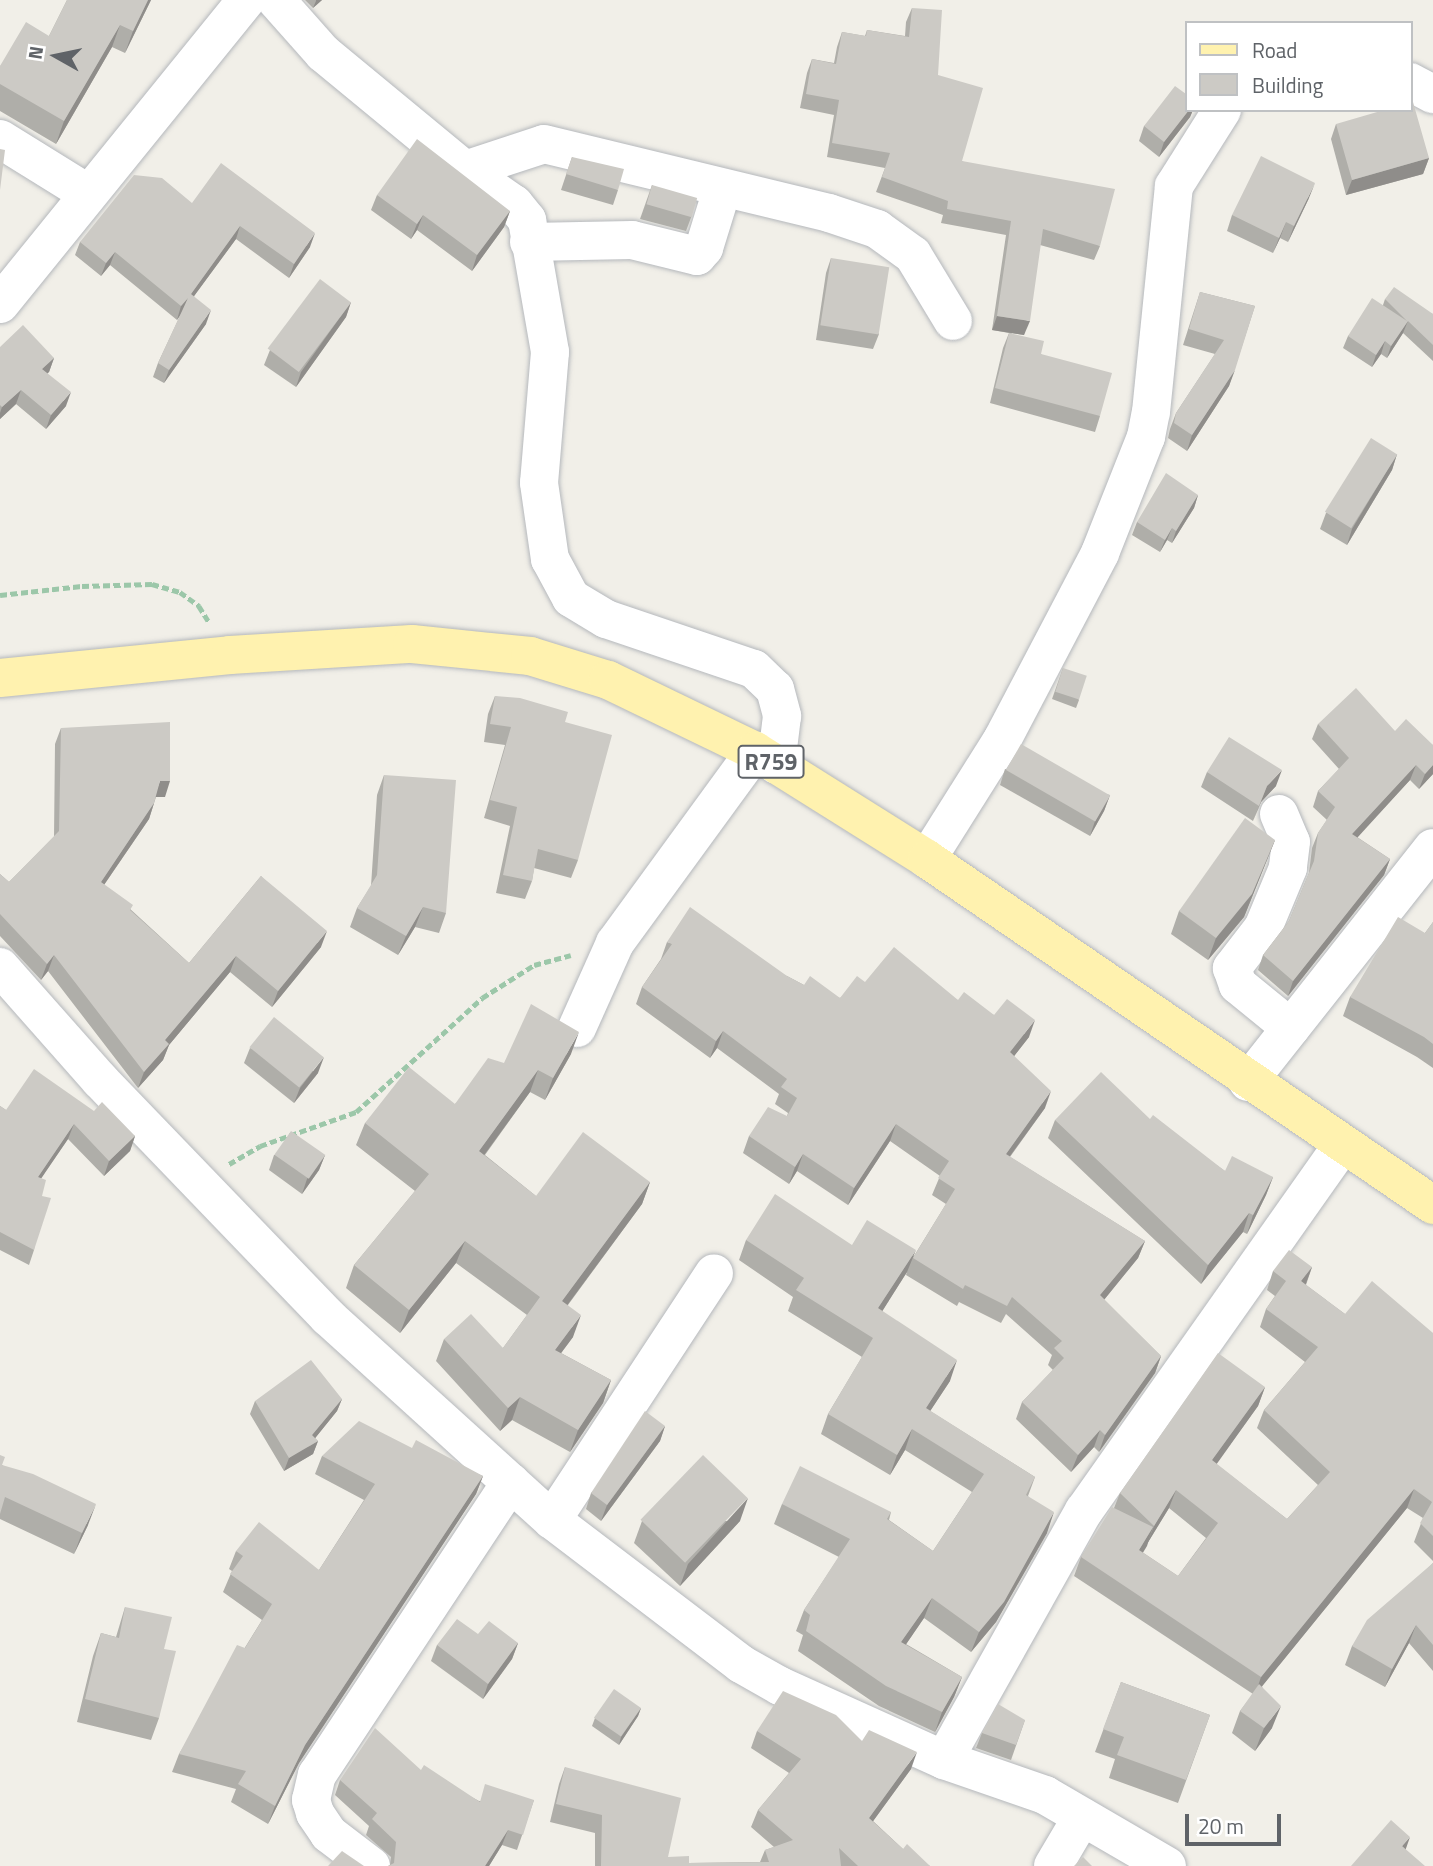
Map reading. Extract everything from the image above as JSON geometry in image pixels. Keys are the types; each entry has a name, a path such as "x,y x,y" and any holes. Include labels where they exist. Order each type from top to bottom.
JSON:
{"main road":[{"name":"R759","path":"0,678 230,655 412,644 530,656 608,680 765,758 927,859 1248,1082 1433,1205"}],"street":[{"path":"0,304 87,193 246,0"},
{"path":"276,0 323,53 465,170 514,204 527,220 550,352 539,484 550,559 571,598 606,619 754,669 775,689 782,716 765,758 615,943 577,1028"},
{"path":"1412,83 1433,94"},
{"path":"927,859 1002,740 1111,528 1146,437 1151,412 1174,186 1221,112"},
{"path":"0,139 87,193"},
{"path":"465,170 544,144 722,190 829,213 877,229 913,255 953,321"},
{"path":"529,242 632,240 697,256 704,247 722,190"},
{"path":"1279,814 1291,842 1288,868 1263,928 1233,968 1238,985 1291,1028"},
{"path":"1248,1082 1433,848"},
{"path":"0,968 100,1080 201,1181 328,1317 552,1520 741,1664 816,1704 944,1760 1045,1795 1167,1866"},
{"path":"944,1760 1084,1511 1342,1145"},
{"path":"552,1520 714,1273"},
{"path":"371,1866 329,1834 315,1813 311,1800 317,1774 511,1482"},
{"path":"1053,1866 1082,1817"}],"path":[{"path":"0,595 82,586 152,584 180,592 199,606 230,655"},
{"path":"201,1181 260,1146 356,1112 482,998 534,965 615,943"}],"building":[{"path":"67,0 148,0 133,31 120,25 64,121 0,84 0,66 26,22 49,36"},
{"path":"912,8 942,10 938,75 983,88 962,161 1115,189 1100,246 1043,229 1030,321 997,316 1011,221 947,209 948,201 882,177 890,153 832,143 839,100 806,94 812,59 836,64 842,32 866,36 867,30 909,37"},
{"path":"1175,86 1184,93 1184,112 1187,112 1164,142 1144,126"},
{"path":"1412,102 1429,158 1352,180 1336,124 1377,112 1412,112"},
{"path":"417,139 510,211 477,255 423,215 417,224 377,195"},
{"path":"0,149 5,150 0,190"},
{"path":"1261,156 1315,183 1294,226 1286,222 1279,238 1232,215"},
{"path":"572,157 624,169 618,190 566,174"},
{"path":"221,163 315,233 294,264 240,226 191,294 211,310 169,370 158,363 188,298 181,306 115,252 106,263 80,242 134,175 162,178 192,203"},
{"path":"652,185 697,198 692,217 646,204"},
{"path":"831,258 889,267 879,334 820,325"},
{"path":"320,279 351,302 299,372 268,348"},
{"path":"1394,287 1433,314 1433,345 1408,321 1391,346 1385,341 1376,355 1348,336 1372,298 1407,321 1385,299"},
{"path":"1200,292 1255,306 1235,370 1192,435 1174,423 1176,413 1224,340 1189,329"},
{"path":"23,325 54,358 42,369 71,392 51,415 21,390 2,407 0,405 0,347"},
{"path":"1009,333 1044,341 1041,354 1112,373 1100,416 995,388"},
{"path":"1371,438 1397,454 1351,528 1325,512"},
{"path":"1166,473 1198,495 1176,531 1172,528 1165,540 1137,522"},
{"path":"1063,668 1087,676 1079,700 1055,692"},
{"path":"1356,688 1395,731 1406,719 1433,745 1433,765 1425,774 1416,765 1352,834 1390,859 1293,981 1263,955 1289,921 1314,861 1318,833 1335,807 1318,791 1349,758 1318,724"},
{"path":"495,696 520,698 568,712 565,722 612,735 578,860 538,849 532,881 503,875 517,807 490,800 511,727 490,724"},
{"path":"170,722 170,781 160,781 154,803 101,882 133,905 130,910 189,963 261,876 327,931 278,991 236,956 165,1040 169,1044 144,1072 54,955 47,964 0,914 0,874 9,882 59,831 61,728"},
{"path":"1229,737 1282,770 1267,786 1259,806 1207,772"},
{"path":"1021,744 1110,796 1095,821 1006,770"},
{"path":"384,775 456,780 446,913 423,907 406,936 357,908 377,875"},
{"path":"1245,818 1275,840 1252,894 1216,938 1179,911"},
{"path":"690,907 787,976 804,985 810,976 840,998 857,976 865,982 894,947 958,1000 964,992 994,1015 1007,999 1035,1020 1010,1052 1051,1091 1006,1154 1145,1241 1100,1295 1161,1356 1105,1435 1100,1430 1078,1455 1022,1402 1064,1358 1054,1348 1062,1341 1012,1297 1007,1306 965,1285 963,1289 913,1258 955,1189 938,1178 949,1161 896,1124 854,1188 803,1154 795,1167 749,1136 768,1107 787,1116 797,1098 781,1087 787,1079 723,1031 716,1041 642,987 672,944 667,942"},
{"path":"1398,917 1425,933 1433,922 1433,1044 1350,997"},
{"path":"531,1004 579,1032 553,1078 538,1070 479,1151 536,1196 583,1132 650,1182 562,1301 581,1315 555,1350 611,1380 578,1430 520,1397 508,1408 444,1339 471,1314 503,1348 540,1297 465,1241 409,1310 354,1265 429,1174 365,1123 409,1067 455,1104 488,1058 504,1063"},
{"path":"274,1017 324,1057 299,1088 249,1047"},
{"path":"34,1069 94,1111 102,1102 135,1136 109,1161 74,1124 38,1177 46,1180 42,1196 51,1198 34,1250 0,1232 0,1106 6,1110"},
{"path":"1101,1072 1150,1119 1153,1115 1225,1171 1232,1156 1273,1177 1253,1215 1249,1213 1208,1265 1055,1120"},
{"path":"291,1131 325,1155 309,1179 274,1155"},
{"path":"775,1194 852,1245 867,1220 916,1250 878,1308 957,1360 926,1408 1035,1477 1026,1495 1054,1512 1004,1602 979,1632 932,1598 901,1642 962,1677 942,1712 886,1686 806,1631 810,1615 804,1610 850,1539 782,1504 800,1466 891,1512 887,1519 933,1551 984,1474 912,1429 897,1455 828,1414 873,1338 796,1290 804,1278 746,1240"},
{"path":"1289,1250 1312,1267 1301,1281 1345,1314 1372,1281 1433,1333 1433,1536 1420,1523 1432,1502 1414,1489 1261,1677 1081,1557 1112,1507 1153,1527 1139,1550 1178,1576 1218,1523 1176,1490 1154,1526 1120,1493 1218,1353 1265,1387 1212,1460 1287,1519 1330,1472 1264,1410 1318,1347 1266,1309 1286,1281 1273,1271"},
{"path":"311,1360 342,1399 312,1435 318,1441 289,1458 255,1401"},
{"path":"645,1411 665,1426 607,1505 591,1493"},
{"path":"359,1421 412,1448 416,1440 483,1476 305,1745 275,1806 238,1784 246,1771 179,1754 237,1645 245,1648 272,1604 230,1574 243,1556 236,1551 259,1522 319,1570 375,1484 322,1456"},
{"path":"0,1455 5,1457 2,1465 33,1474 96,1504 82,1533 5,1497 0,1514"},
{"path":"703,1455 748,1498 685,1563 640,1520"},
{"path":"1433,1563 1433,1645 1416,1625 1392,1669 1352,1646 1367,1620"},
{"path":"125,1607 172,1617 164,1649 176,1651 159,1718 85,1699 101,1633 119,1638"},
{"path":"457,1619 478,1634 489,1621 518,1643 488,1684 437,1645"},
{"path":"1121,1682 1210,1715 1186,1780 1117,1755 1124,1737 1103,1729"},
{"path":"1259,1684 1281,1706 1264,1728 1240,1711"},
{"path":"614,1689 641,1708 621,1737 594,1718"},
{"path":"783,1691 836,1715 862,1741 869,1730 917,1752 869,1818 903,1849 907,1844 930,1866 858,1866 839,1848 841,1866 601,1866 602,1815 556,1804 565,1767 681,1798 668,1857 689,1856 689,1863 769,1862 765,1850 793,1840 758,1810 801,1759 757,1731"},
{"path":"998,1704 1025,1720 1016,1745 982,1733"},
{"path":"375,1728 421,1770 424,1765 480,1802 485,1784 534,1800 523,1835 508,1830 485,1866 388,1866 394,1863 396,1842 372,1819 377,1813 340,1780"},
{"path":"1391,1820 1410,1837 1402,1846 1425,1866 1351,1866"},
{"path":"342,1851 364,1866 328,1866"},
{"path":"1083,1857 1092,1866 1074,1866"}]}
